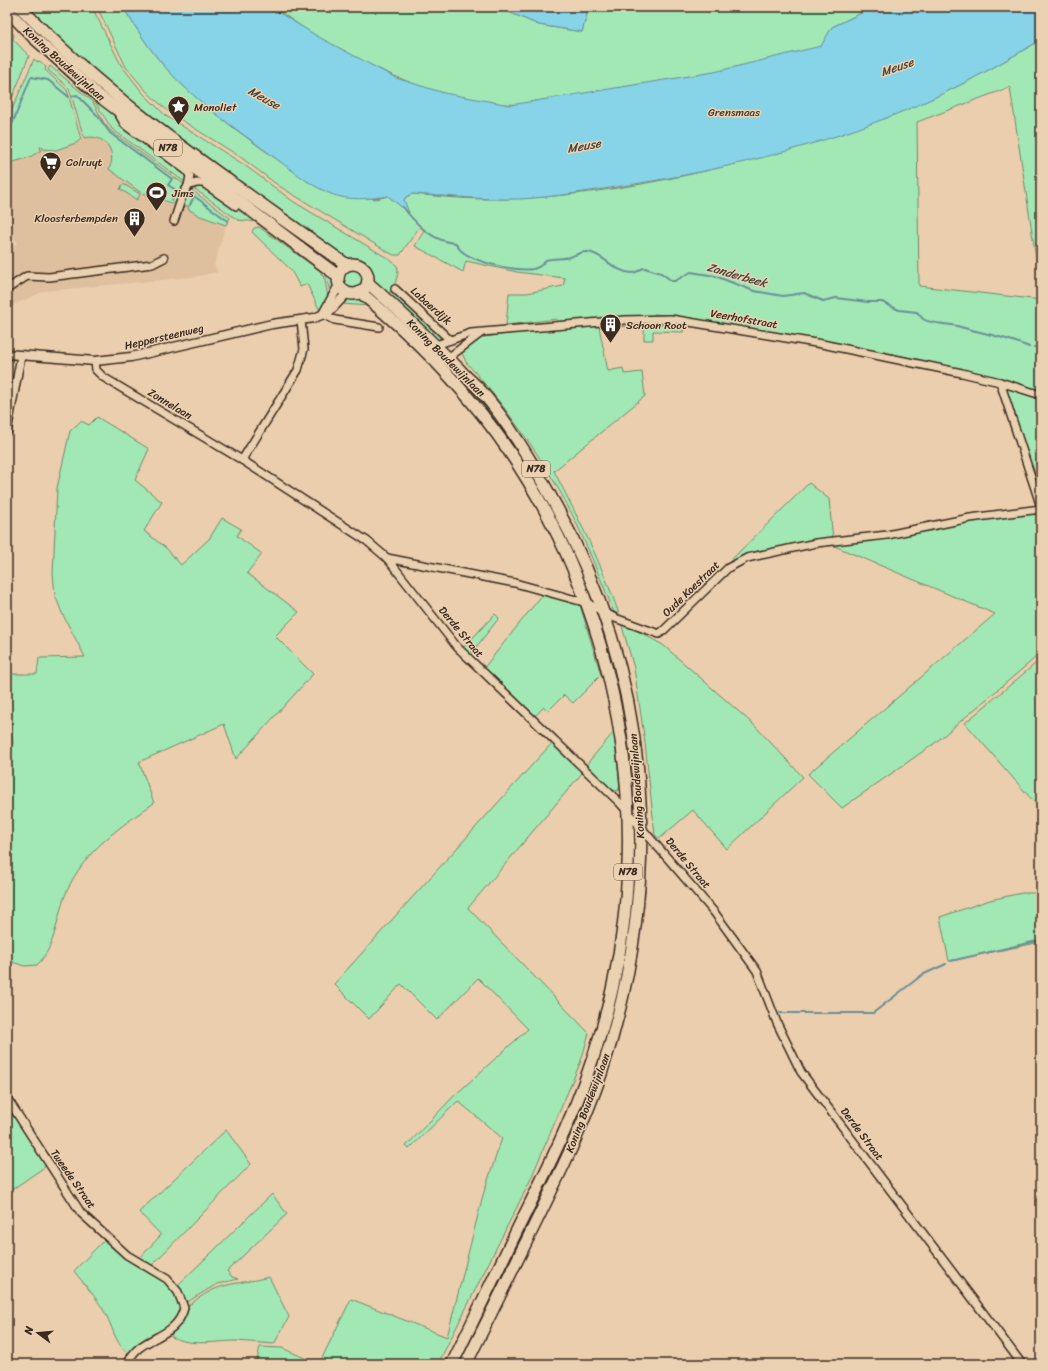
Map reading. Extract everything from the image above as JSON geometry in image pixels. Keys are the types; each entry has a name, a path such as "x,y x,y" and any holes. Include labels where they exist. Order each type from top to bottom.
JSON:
{"main road":[{"name":"Koning Boudewijnlaan","path":"20,7 87,72 135,110 347,265"},
{"name":"Koning Boudewijnlaan","path":"7,10 78,79 121,116 262,218 341,284"},
{"name":"N78","path":"347,265 356,264 363,268 368,275 368,283"},
{"path":"347,265 343,267 341,284 356,294 360,292 368,283"},
{"name":"Koning Boudewijnlaan","path":"368,283 436,345 480,389 532,463 565,522 584,561 603,610 622,679 632,726 642,826 640,886 635,931 626,985 600,1077 552,1189 466,1364"},
{"name":"Koning Boudewijnlaan","path":"360,292 436,362 481,414 522,471 560,539 587,603 600,643 614,696 622,738 628,812 629,857 623,930 616,970 601,1032 585,1080 556,1149 452,1364"}],"street":[{"path":"135,110 128,111 121,116 187,171 247,214 262,218"},
{"path":"174,221 183,194 188,186 190,176 187,171"},
{"path":"188,186 198,182 205,184"},
{"path":"7,289 27,276 38,277 152,264 164,258"},
{"path":"341,284 323,314 335,320 379,327"},
{"name":"Labaerdijk","path":"395,289 450,340"},
{"name":"Heppersteenweg","path":"7,354 95,361 131,357 272,324 314,318 323,314"},
{"name":"Veerhofstraat","path":"436,345 471,333 625,320 671,319 822,344 1000,382 1041,395"},
{"path":"242,460 298,370 304,349 301,320"},
{"path":"436,362 448,358 481,333"},
{"path":"7,432 21,356"},
{"name":"Zonnelaan","path":"95,361 96,370 103,377 242,460"},
{"name":"Oude Koestraat","path":"387,558 515,583 587,603 603,610 615,618 659,634 728,568 747,558 816,543 887,535 970,518 1041,508 1000,382"},
{"name":"Derde Straat","path":"242,460 367,541 387,558 457,647 642,826 714,912 758,971 777,1023 802,1072 1022,1364"},
{"name":"Tweede Straat","path":"7,1098 81,1213 127,1255 167,1279 178,1292 184,1308 178,1324 165,1334 134,1351 128,1364"}],"shaded area":[{"path":"94,137 103,140 110,148 113,159 110,169 123,180 145,194 168,203 189,206 200,216 226,225 214,265 218,272 193,277 45,291 8,307 7,251 18,243 7,231 7,165 30,157 40,147 56,150 76,143 84,138"}],"green space":[{"path":"23,7 92,7 121,65 143,93 166,116 243,164 294,202 395,264 398,269 397,278 387,297 372,281 370,272 365,265 358,261 349,261 132,105"},
{"path":"97,7 123,7 165,67 198,99 252,142 309,182 319,187 376,199 388,196 408,212 404,200 412,194 457,198 517,199 583,193 650,183 715,169 771,154 846,132 918,105 992,68 1041,40 1041,291 1010,87 917,122 919,286 1041,300 1041,392 992,376 893,354 676,316 654,314 655,322 684,324 683,332 653,331 653,340 644,340 644,326 599,327 608,371 623,368 624,374 642,372 645,396 554,471 605,577 619,614 614,612 580,531 557,487 514,421 466,362 462,353 475,341 484,337 557,328 557,319 506,325 509,293 527,293 563,286 565,278 517,272 466,261 463,272 415,246 424,231 420,226 400,255 394,255 388,252 279,186 239,156 170,113 147,92 126,67"},
{"name":"Grensmaas","path":"148,7 221,7 247,45 300,88 345,108 412,124 477,126 552,116 598,107 615,93 673,79 577,95 566,100 555,102 502,104 474,101 420,86 367,63 306,30 272,7 497,7 539,25 582,32 589,7 874,7 832,27 823,44 870,29 924,7 944,7 841,48 766,150 668,172 567,186 450,188 366,181 256,126 187,65"},
{"path":"7,26 14,35 13,39 29,56 7,111"},
{"path":"16,26 100,101 122,125 182,169 187,176 186,183 112,129 95,102 42,54"},
{"path":"34,59 37,62 40,61 46,67 45,70 67,90 81,139 76,143 56,150 43,149 42,146 40,147 41,150 30,157 7,164 7,121"},
{"path":"50,66 93,102 104,123 111,131 185,185 174,204 140,192 109,169 112,156 110,150 103,141 98,138 84,138 69,88 48,70"},
{"path":"123,184 140,194 137,200 120,189"},
{"path":"192,187 203,187 211,191 239,211 254,218 334,276 335,284 331,296 325,272 259,222 238,220"},
{"path":"190,189 230,218 226,225 200,216 188,209 189,206 184,206 185,198"},
{"path":"259,227 320,271 325,280 328,298 320,311 307,284 300,287 291,270 252,232 254,228"},
{"path":"349,270 357,270 362,275 360,286 357,288 349,288 344,283 344,275"},
{"path":"395,293 441,335 440,339 437,340 389,299"},
{"path":"359,297 369,306 342,304 347,298"},
{"path":"448,361 482,400 515,444 573,544 592,600 590,600 567,546 443,363"},
{"path":"1005,386 1041,399 1041,495 1023,446"},
{"path":"97,417 149,449 135,480 162,502 144,531 166,548 181,565 209,539 222,518 241,529 237,536 262,554 247,573 299,612 275,636 313,674 236,759 224,724 139,762 154,803 128,821 104,841 83,864 74,877 63,900 49,949 37,965 24,966 7,960 7,745 13,744 11,722 7,722 7,674 37,674 39,658 85,657 62,613 55,595 53,573 57,488 70,431 81,421 89,425"},
{"path":"809,483 829,499 833,540 731,563 730,561"},
{"path":"1040,512 1041,653 935,743 842,808 808,774 995,614 832,545 889,538 981,519"},
{"path":"543,594 580,605 601,675 573,703 564,695 548,711 544,707 533,718 483,669"},
{"path":"495,614 499,618 469,656 462,649"},
{"path":"598,615 610,642 632,745 635,810 631,807 596,618"},
{"path":"625,624 663,645 754,725 803,777 727,849 693,810 659,839 655,835 645,743 634,668 622,626"},
{"path":"1041,659 1041,810 965,723"},
{"path":"614,732 620,786 618,791 612,790 585,766"},
{"path":"552,743 583,772 468,908 589,1033 581,1061 529,1183 438,1364 328,1364 321,1360 351,1299 447,1337 483,1195 502,1138 458,1101 409,1149 406,1146 454,1096 528,1029 478,978 437,1020 401,984 369,1019 334,984"},
{"path":"635,827 638,829 626,966 600,1065 568,1145 462,1364 455,1364 605,1029 632,830"},
{"path":"1022,893 1041,893 1041,942 949,961 940,917 990,900"},
{"path":"7,1106 46,1166 7,1193"},
{"path":"226,1130 251,1164 151,1266 139,1259 161,1235 139,1212"},
{"path":"272,1194 287,1214 227,1271 232,1277 238,1279 217,1284 187,1302 177,1286"},
{"path":"104,1240 120,1254 166,1282 173,1289 178,1298 180,1307 180,1316 178,1319 166,1329 139,1344 129,1354 117,1340 101,1306 74,1271"},
{"path":"269,1277 289,1317 274,1344 237,1341 196,1343 172,1337 171,1334 185,1318 188,1306 199,1298 209,1292 227,1285"},
{"path":"260,1347 282,1348 318,1364 256,1364"}],"water":[{"name":"Meuse","path":"123,7 270,7 317,36 396,78 444,93 510,105 714,72 821,46 832,27 874,7 1041,7 1041,40 942,94 904,111 824,140 783,152 700,172 557,196 507,199 412,194 404,200 409,213 388,196 360,199 345,198 331,194 299,176 228,124 189,91 165,67 154,53"},
{"path":"497,7 589,7 582,32 539,25"}],"waterway":[{"path":"7,137 31,77 48,80 69,97"},
{"path":"72,96 77,95 97,115 110,133 172,179 168,185 176,190 172,200"},
{"path":"190,205 194,196 228,221"},
{"name":"Zanderbeek","path":"403,207 419,226 433,236 448,242 456,243 460,249 478,260 502,267 514,269 533,269 540,266 546,260 567,258 588,252 594,253 619,270 634,273 645,268 661,273 672,281 675,281 691,272 715,276 754,291 783,296 804,293 823,301 836,298 868,302 882,302 899,310 917,312 927,321 957,326 1029,347"},
{"name":"Zanderbeek","path":"1034,347 1041,348"},
{"path":"951,961 1041,940"},
{"path":"780,1013 873,1013 922,975 946,964"}],"place":[{"name":"Monoliet","path":"179,126"},
{"name":"Colruyt","path":"51,182"},
{"name":"Jims","path":"156,212"},
{"name":"Kloosterbempden","path":"134,238"},
{"name":"Schoon Root","path":"611,344"}]}
